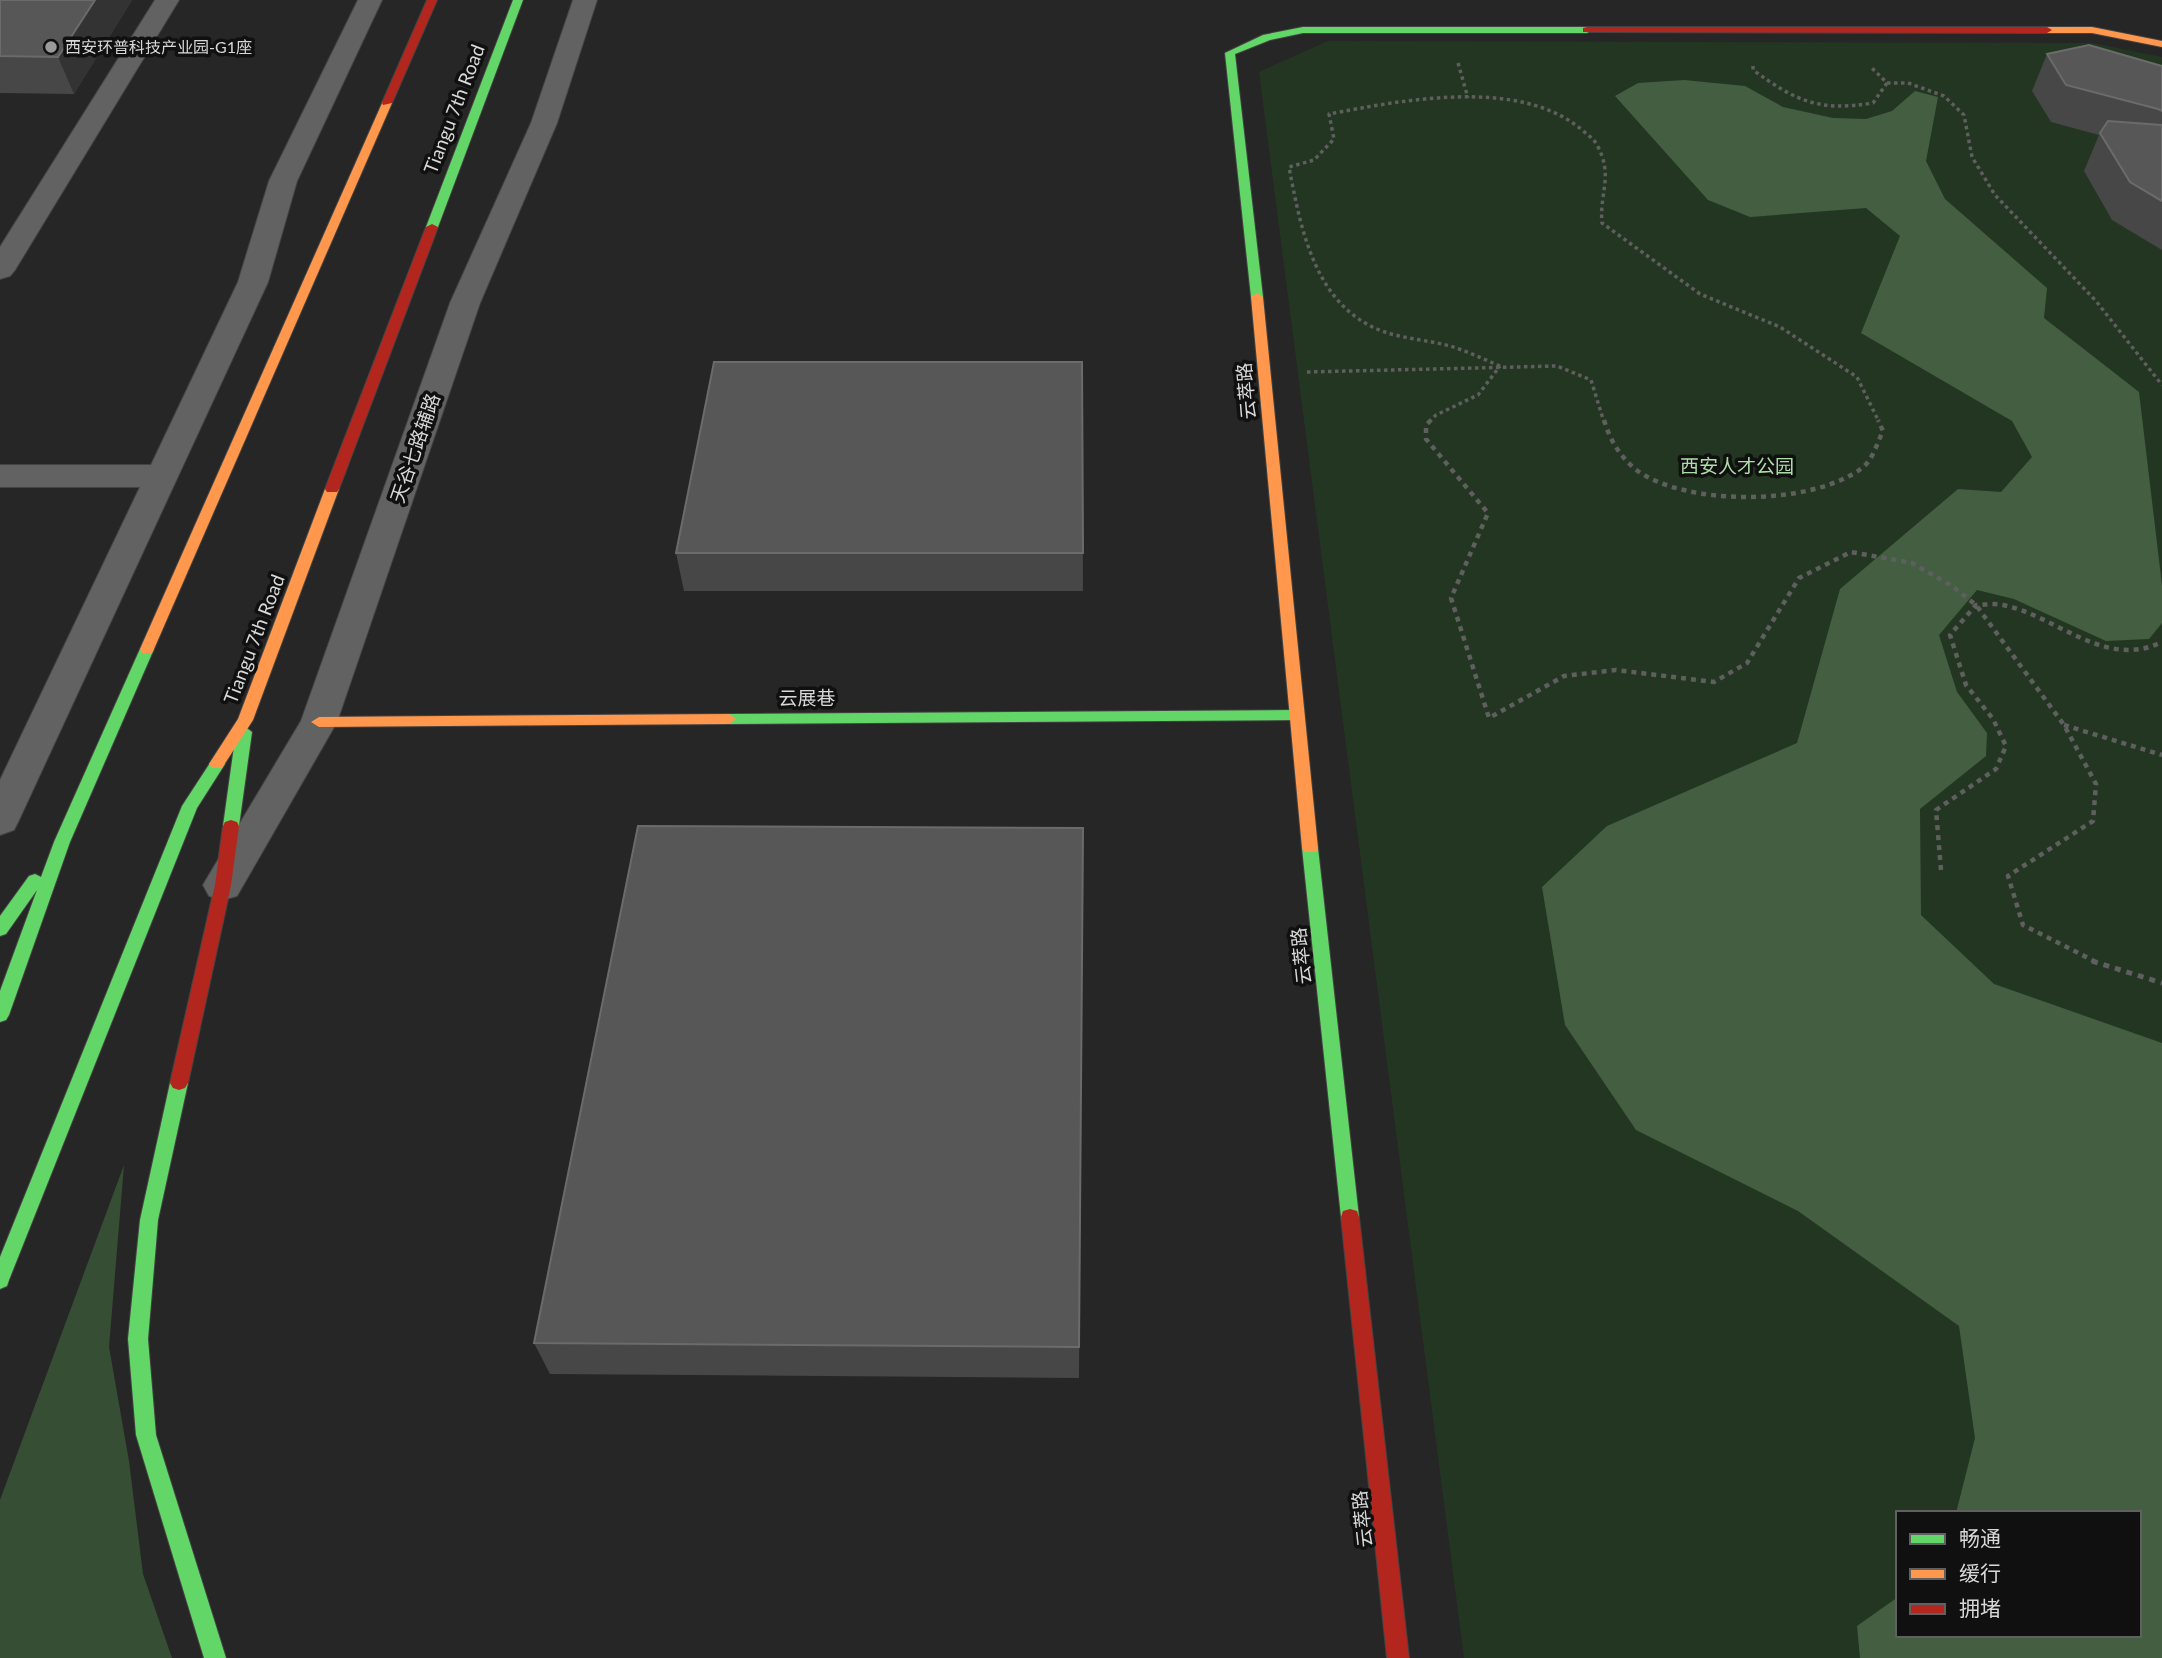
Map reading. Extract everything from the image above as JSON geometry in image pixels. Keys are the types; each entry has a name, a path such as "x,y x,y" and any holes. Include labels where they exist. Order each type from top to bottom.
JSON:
{"main road":[{"path":"0,1015 62,842 432,0"},
{"name":"Tiangu 7th Road","path":"0,1280 190,806 246,720 518,0"},
{"name":"云萃路","path":"1398,1658 1296,715 1266,373 1230,53 1267,37 1317,30 2092,30 2162,44"},
{"name":"云展巷","path":"319,722 1296,715"},
{"path":"215,1658 146,1435 138,1339 149,1220 223,885 246,720"},
{"path":"0,929 62,842"}],"street":[{"path":"0,270 167,0"},
{"path":"0,820 253,282 283,181 370,0"},
{"name":"天谷七路辅路","path":"223,885 319,722 465,303 544,122 585,0"},
{"path":"0,476 162,475"}],"path":[{"path":"1886,83 1908,83 1944,96 1964,115 1972,158 1995,195 2096,301 2162,385"},
{"path":"1266,373 1557,366 1591,380 1617,451 1646,475 1682,489 1758,497 1822,490 1864,467 1883,431 1857,377 1780,327 1700,294 1602,223 1599,205 1608,180 1596,142 1568,120 1519,100 1468,98 1406,99 1329,114 1334,139 1314,160 1289,167 1299,221 1317,273 1353,316 1381,331 1451,347 1500,366"},
{"path":"1500,366 1479,395 1436,415 1426,425 1426,439 1488,513 1451,598 1489,718 1564,676 1616,670 1714,682 1747,663 1798,578 1851,552 1912,563 1952,586 1976,605 2064,725 2096,784 2092,821 2008,876 2023,925 2088,960 2162,983"},
{"path":"1941,870 1936,810 1996,769 2006,746 1993,719 1966,685 1950,635 1976,605 2005,604 2098,644 2127,652 2162,642"},
{"path":"2064,725 2162,755"}],"green space":[{"name":"西安人才公园","path":"1328,41 2093,43 2162,57 2162,1658 1464,1658 1259,72"}],"shaded area":[{"path":"1684,80 1745,86 1783,107 1833,118 1866,119 1892,111 1915,91 1938,97 1926,161 1945,199 2047,288 2044,318 2139,392 2162,585 2162,623 2149,639 2106,641 2014,599 1977,590 1939,635 1957,692 1987,733 1986,756 1920,809 1921,915 1994,984 2162,1043 2162,1658 1860,1658 1857,1626 1896,1598 1896,1637 2141,1637 2141,1511 1957,1511 1975,1438 1959,1326 1798,1211 1636,1130 1565,1025 1542,887 1607,826 1797,743 1840,589 1958,489 2001,492 2032,457 2012,421 1861,333 1900,236 1866,208 1750,217 1708,200 1615,96 1638,83"},
{"path":"124,1165 109,1347 129,1461 143,1574 172,1658 0,1658 0,1500"}],"building":[{"path":"0,0 95,0 58,57 0,56"},
{"path":"2089,45 2162,66 2162,111 2066,85 2047,54"},
{"path":"2108,121 2162,125 2162,201 2130,182 2100,133"},
{"path":"714,362 1082,362 1083,553 676,553"},
{"path":"638,826 1083,828 1079,1347 534,1343"}],"traffic: fast":[{"path":"432,227 518,0"},
{"path":"1257,297 1230,53 1267,37 1303,30 1587,30"},
{"path":"0,1015 62,842 147,649"},
{"path":"729,719 1296,715"},
{"path":"231,826 244,732"},
{"path":"0,1280 190,806 217,764"},
{"path":"1310,848 1350,1217"},
{"path":"0,929 35,880"},
{"path":"179,1083 149,1220 138,1339 146,1435 215,1658"}],"traffic: slow":[{"path":"2047,30 2092,30 2162,44"},
{"path":"147,649 387,103"},
{"path":"1257,297 1310,848"},
{"path":"217,764 245,720 332,489"},
{"path":"319,722 729,719"}],"traffic: jam":[{"path":"387,103 432,0"},
{"path":"1587,30 2047,30"},
{"path":"332,489 432,227"},
{"path":"179,1083 223,885 231,826"},
{"path":"1350,1217 1398,1658"}],"place":[{"name":"西安环普科技产业园-G1座","path":"51,47"}]}
